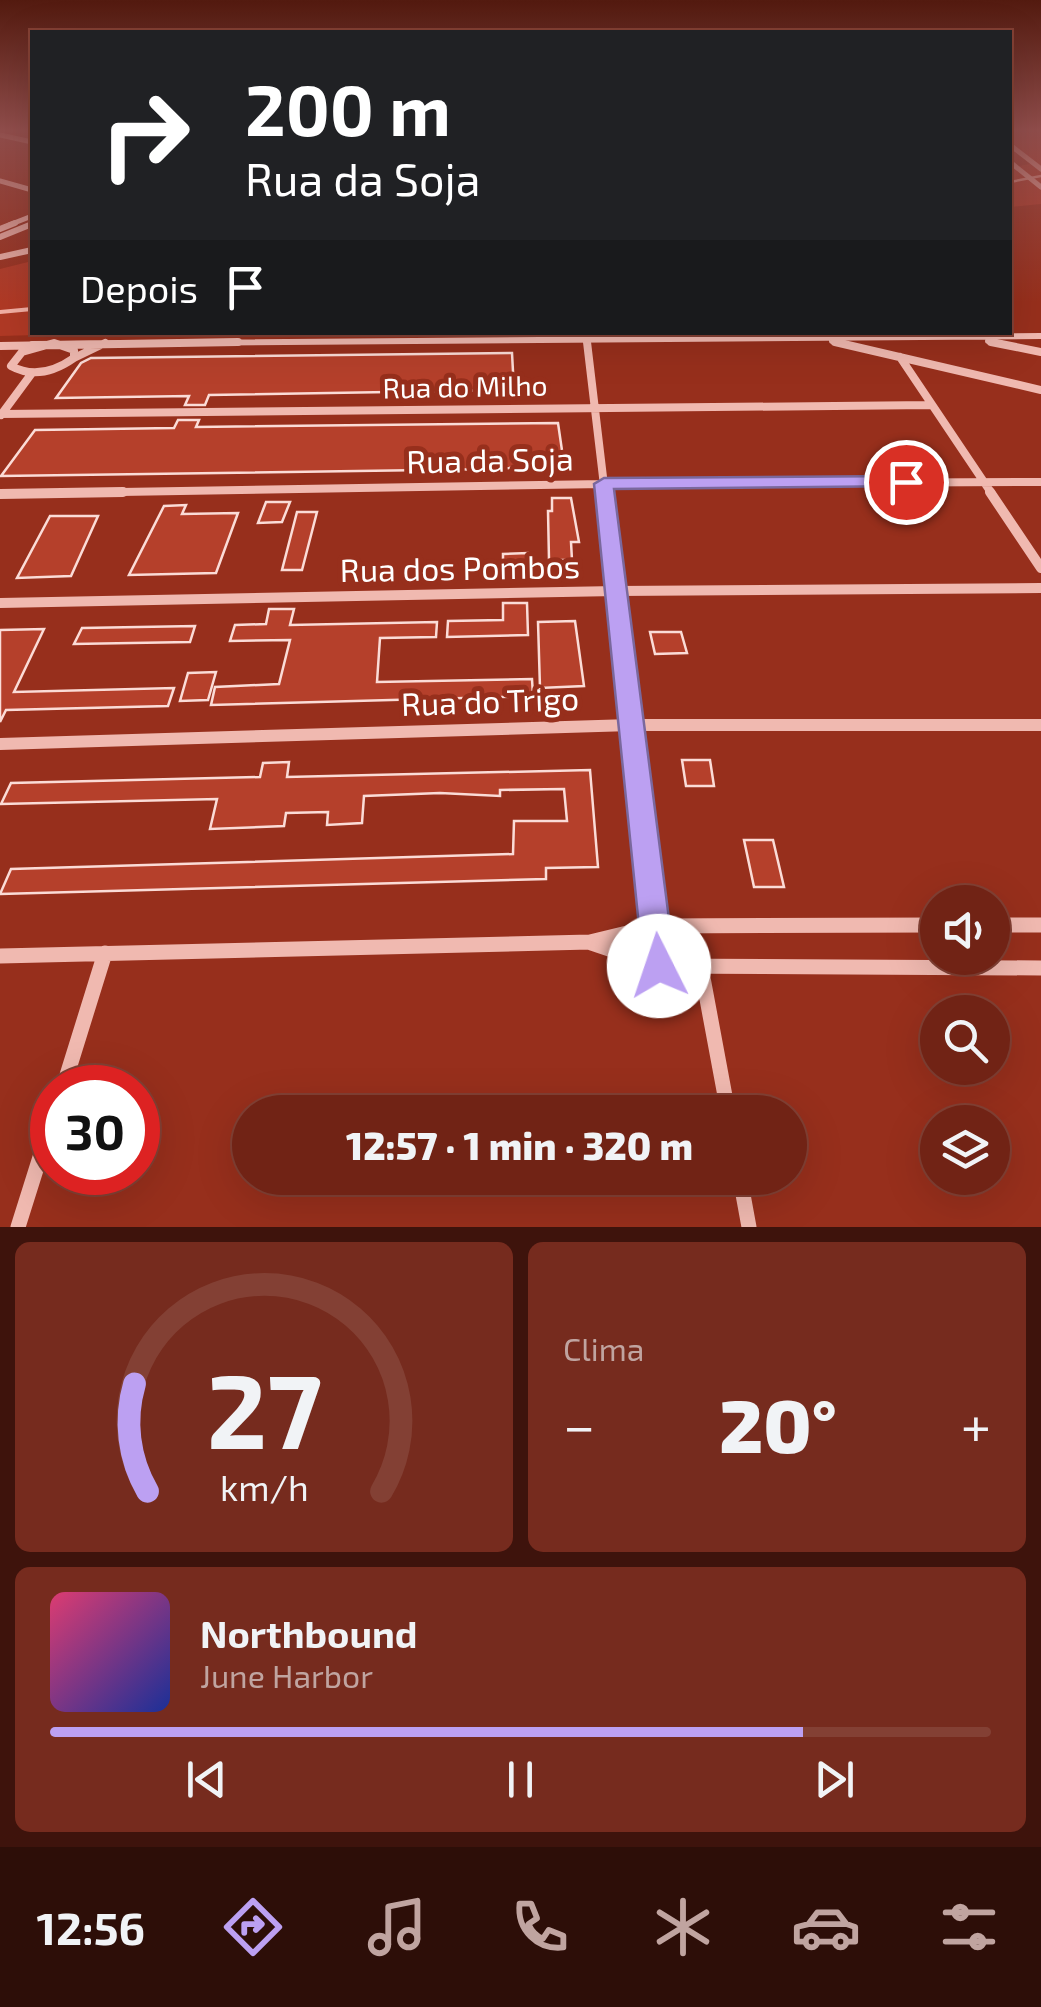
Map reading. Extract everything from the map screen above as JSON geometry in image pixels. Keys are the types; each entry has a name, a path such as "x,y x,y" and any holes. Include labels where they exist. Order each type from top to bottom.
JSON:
{"street":[{"path":"0,229 30,217"},
{"path":"0,237 30,225"},
{"path":"0,257 30,250"},
{"path":"586,335 659,966"},
{"path":"0,348 54,342 586,335 1041,336"},
{"path":"812,336 1041,390"},
{"path":"879,337 878,344 885,354"},
{"path":"970,337 1041,352"},
{"path":"0,348 15,356 54,342 74,350 74,358"},
{"path":"15,356 11,366 32,373 52,370 108,342"},
{"path":"900,358 1041,568"},
{"path":"0,415 32,373"},
{"name":"Rua do Milho","path":"0,415 931,405"},
{"name":"Rua da Soja","path":"0,494 604,484 1041,482"},
{"name":"Rua dos Pombos","path":"0,603 616,591 1041,588"},
{"name":"Rua do Trigo","path":"0,744 632,725 1041,725"},
{"path":"0,956 590,942 656,926 920,925"},
{"path":"1010,925 1041,925"},
{"path":"590,942 659,966 1041,968"},
{"path":"70,1065 106,954"},
{"path":"702,966 725,1095"},
{"path":"18,1227 30,1189"},
{"path":"743,1195 750,1227"}],"shaded area":[{"path":"1012,187 1041,187 1041,204 1012,207"},
{"path":"30,262 30,335 37,335 0,336 0,269"}],"building":[{"path":"512,353 514,390 209,395 205,405 185,405 189,396 56,398 81,363 91,358"},
{"path":"178,420 199,420 196,427 558,423 564,464 495,469 1,476 35,430 174,428"},
{"path":"552,498 571,498 579,542 571,542 572,560 549,560 548,511 552,511"},
{"path":"266,502 290,502 282,522 258,523"},
{"path":"186,505 182,514 238,513 216,573 129,575 164,506"},
{"path":"297,512 317,512 302,570 282,570"},
{"path":"50,516 98,516 71,576 17,578"},
{"path":"528,553 529,571 503,571 503,554"},
{"path":"503,603 527,603 528,635 447,637 448,621 503,620"},
{"path":"269,609 294,609 290,625 437,622 436,637 380,638 377,682 532,679 533,696 211,705 215,687 279,684 290,640 230,641 235,625 266,624"},
{"path":"575,621 584,686 540,688 538,622"},
{"path":"195,626 190,642 74,644 82,628"},
{"path":"44,629 14,692 174,688 168,706 6,710 0,722 0,630"},
{"path":"650,632 681,632 687,653 655,654"},
{"path":"216,672 208,700 180,701 188,673"},
{"path":"682,760 710,760 714,786 686,786"},
{"path":"289,762 287,777 590,770 598,867 546,868 546,879 0,894 11,869 513,854 514,821 567,821 564,789 500,790 500,796 364,796 362,823 327,825 328,812 286,813 284,826 210,829 217,799 1,804 11,783 260,777 263,763"},
{"path":"744,840 773,840 784,887 754,887"}],"waterway":[{"path":"0,312 30,309"}],"route":[{"path":"659,966 604,484 906,482"}]}
